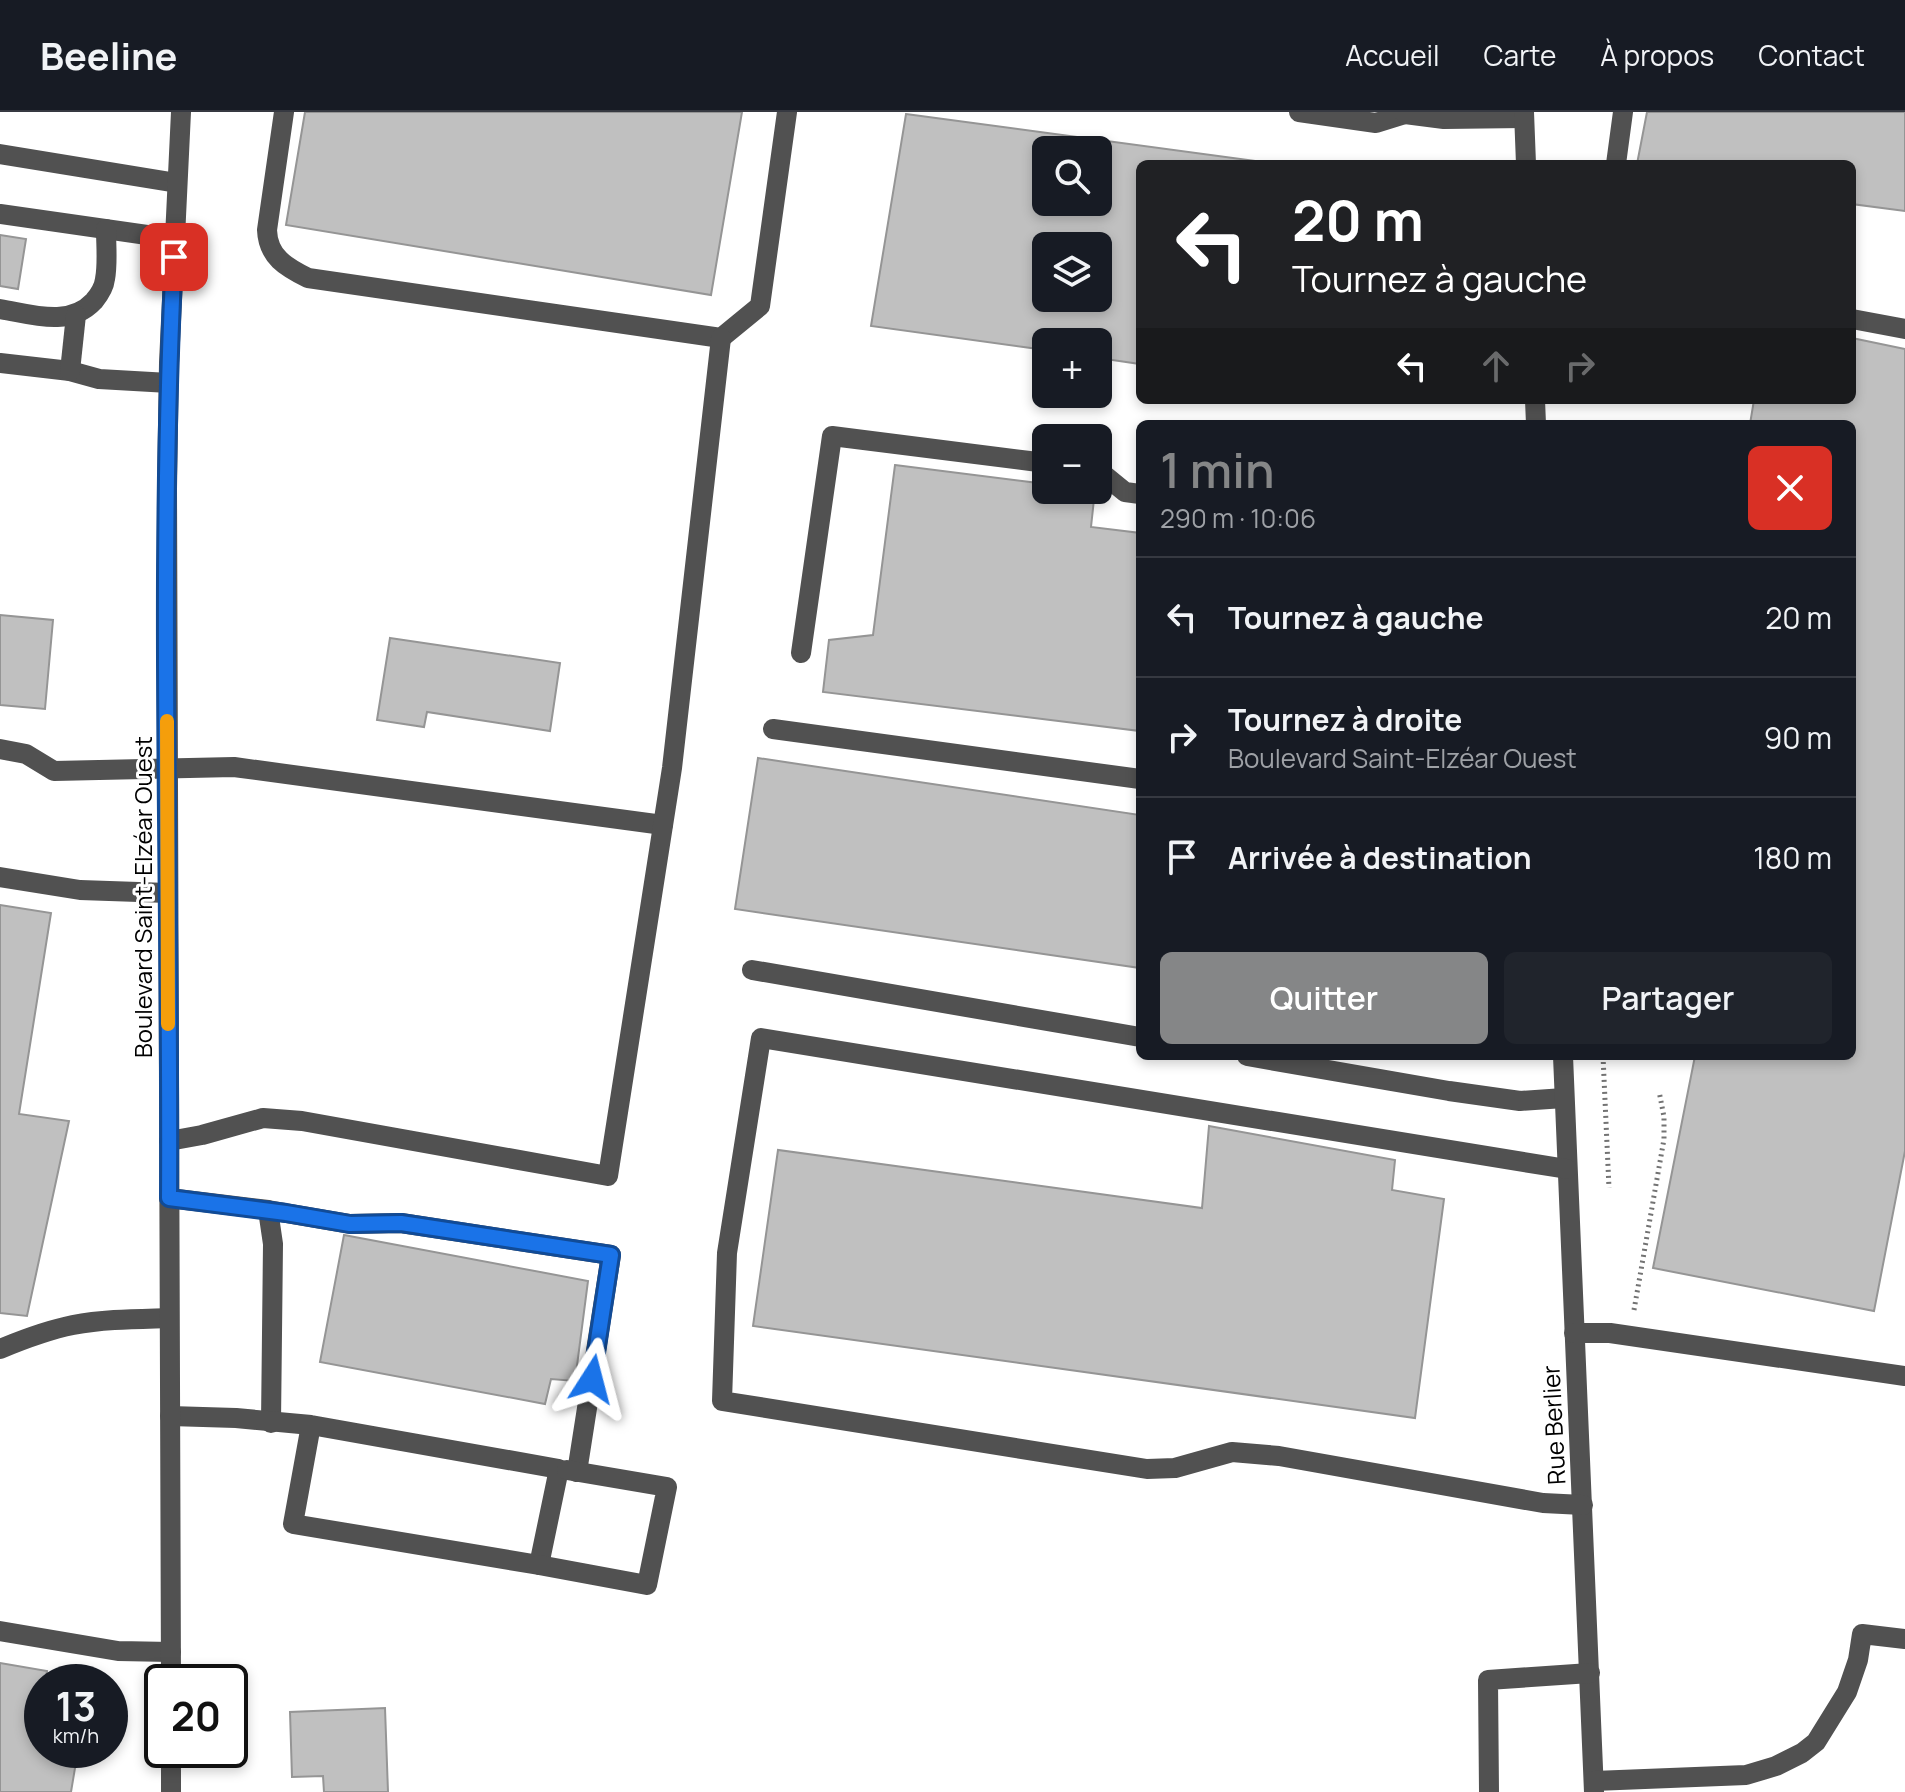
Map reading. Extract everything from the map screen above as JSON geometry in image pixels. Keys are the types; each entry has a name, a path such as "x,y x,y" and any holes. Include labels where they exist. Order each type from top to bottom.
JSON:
{"street":[{"name":"Boulevard Saint-Elzéar Ouest","path":"171,1664 167,489 181,112"},
{"path":"284,112 267,230 268,242 275,256 288,268 308,278 721,338"},
{"path":"169,1141 263,1118 279,1118 608,1176 672,768 721,338 760,306 787,112"},
{"path":"1299,112 1376,123 1405,113 1444,119 1524,115 1526,160"},
{"path":"1617,160 1623,112"},
{"path":"0,154 177,183"},
{"path":"0,214 175,239"},
{"path":"0,309 60,318 76,315 92,304 106,279 106,229"},
{"path":"70,371 76,315"},
{"path":"1856,320 1905,329"},
{"path":"0,363 70,371 99,379 169,383"},
{"path":"801,653 832,436 1032,461"},
{"path":"1112,481 1125,492 1136,493"},
{"path":"773,729 1136,778"},
{"path":"0,749 26,754 54,771 234,767 663,825"},
{"path":"0,877 80,890 168,893"},
{"path":"752,970 1136,1036"},
{"path":"1567,1169 761,1038 727,1253 722,1401 1147,1469 1175,1468 1232,1452 1279,1456 1543,1503 1583,1505"},
{"path":"1270,1060 1506,1099 1536,1101 1564,1098"},
{"name":"Rue Berlier","path":"1563,1060 1594,1787"},
{"path":"169,1198 350,1224 401,1223 611,1255 568,1470 539,1565"},
{"path":"268,1210 273,1244 271,1423"},
{"path":"0,1349 31,1336 73,1325 169,1318"},
{"path":"1574,1333 1610,1333 1905,1376"},
{"path":"170,1416 311,1425 667,1487 647,1585 293,1524 311,1425"},
{"path":"0,1631 118,1651 171,1652"},
{"path":"1594,1787 1746,1775 1776,1766 1816,1742 1828,1725 1847,1692 1858,1660 1862,1634 1905,1639"},
{"path":"1489,1792 1488,1680 1590,1673"},
{"path":"171,1768 171,1792"}],"path":[{"path":"1603,1060 1609,1188"},
{"path":"1634,1311 1664,1139 1659,1091"}],"building":[{"path":"305,112 742,112 711,295 286,225"},
{"path":"1647,112 1905,112 1905,211 1856,205 1856,160 1638,160"},
{"path":"906,114 1069,136 1032,136 1032,216 1112,216 1112,142 1247,160 1136,160 1136,363 1112,360 1112,328 1032,328 1032,348 871,326"},
{"path":"0,235 26,239 18,289 0,286"},
{"path":"1856,339 1905,349 1905,1151 1874,1311 1653,1268 1694,1060 1856,1060 1856,420 1751,420 1753,404 1856,404"},
{"path":"895,465 1032,482 1032,504 1093,504 1091,527 1136,533 1136,731 823,692 829,640 873,635"},
{"path":"0,615 53,620 45,709 0,705"},
{"path":"390,638 560,663 550,731 427,712 424,727 377,720"},
{"path":"758,758 1136,814 1136,967 735,909"},
{"path":"0,905 51,913 19,1114 69,1121 27,1316 0,1313"},
{"path":"1209,1126 1395,1160 1392,1190 1444,1199 1415,1418 753,1326 778,1150 1202,1208"},
{"path":"344,1235 588,1281 575,1381 551,1379 545,1404 320,1362"},
{"path":"0,1663 24,1667 24,1768 75,1768 71,1792 0,1792"},
{"path":"385,1708 388,1792 324,1792 323,1776 292,1777 290,1712"}],"slow traffic":[{"path":"167,721 168,1024"}],"route":[{"path":"174,257 167,489 169,1198 350,1224 401,1223 611,1255 592,1379"}]}
